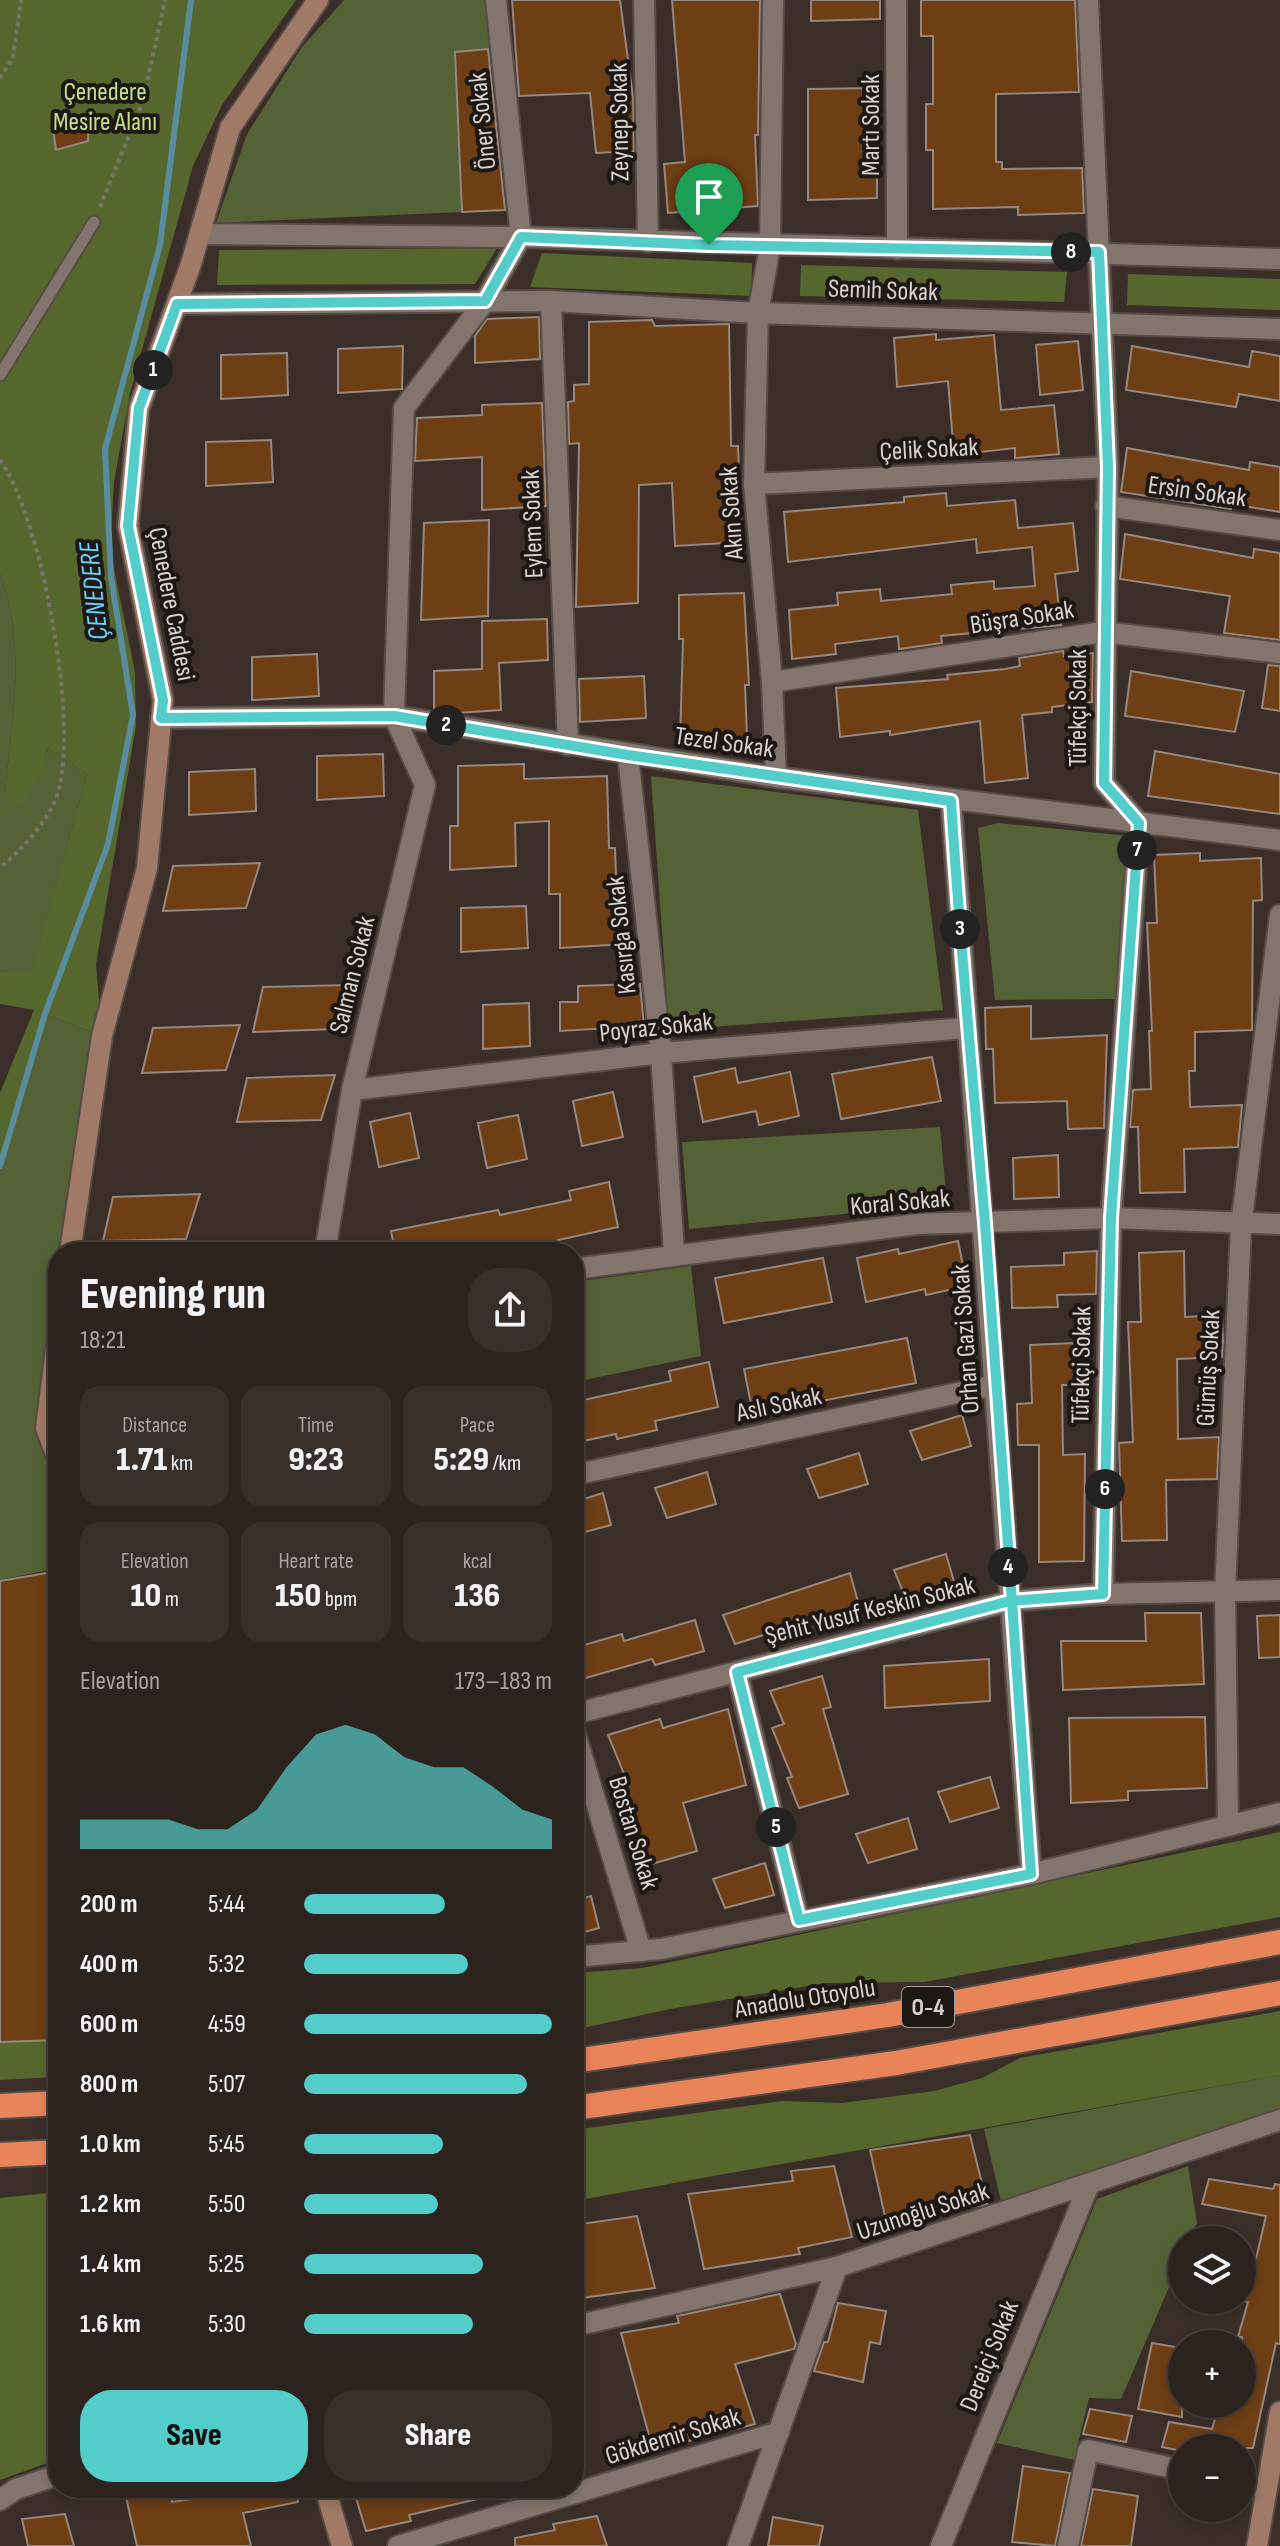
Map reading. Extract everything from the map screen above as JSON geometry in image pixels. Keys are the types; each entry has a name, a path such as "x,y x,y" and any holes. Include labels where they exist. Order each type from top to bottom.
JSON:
{"highway":[{"name":"Anadolu Otoyolu","path":"584,2060 888,2015 1280,1942"},
{"name":"O-4","path":"584,2107 896,2063 1280,1993"},
{"path":"0,2106 48,2104"},
{"path":"0,2155 48,2153"}],"street":[{"name":"Çenedere Caddesi","path":"71,1242 102,1036 147,868 163,700 128,526 139,408 200,234 230,128 318,0"},
{"name":"Öner Sokak","path":"496,0 521,237"},
{"name":"Zeynep Sokak","path":"644,0 648,242"},
{"name":"Akın Sokak","path":"773,0 770,247 758,313 754,484 772,682 776,777"},
{"name":"Martı Sokak","path":"896,0 897,249"},
{"name":"Tüfekçi Sokak","path":"1088,0 1099,252 1099,325 1108,467 1103,632 1104,783 1139,823 1111,1218 1103,1594"},
{"name":"Semih Sokak","path":"200,234 521,237 770,247 1099,252 1280,259"},
{"path":"394,716 404,408 485,301 521,237"},
{"name":"Semih Sokak","path":"177,304 551,301 758,313 1280,329"},
{"name":"Eylem Sokak","path":"551,301 568,745"},
{"name":"Çelik Sokak","path":"754,484 1108,467"},
{"name":"Ersin Sokak","path":"1106,506 1280,530"},
{"name":"Büşra Sokak","path":"772,682 1103,632 1280,653"},
{"name":"Tezel Sokak","path":"161,718 394,716 776,777 1280,840"},
{"name":"Salman Sokak","path":"327,1242 352,1090 425,785 394,716"},
{"name":"Kasırga Sokak","path":"628,755 661,1053 674,1254"},
{"name":"Orhan Gazi Sokak","path":"951,801 966,1028 985,1223 1031,1874"},
{"name":"Gümüş Sokak","path":"1228,1826 1225,1592 1241,1226 1280,915"},
{"name":"Poyraz Sokak","path":"352,1090 661,1053 966,1028"},
{"name":"Koral Sokak","path":"584,1268 917,1224 1111,1218 1241,1226 1280,1224"},
{"name":"Aslı Sokak","path":"584,1473 995,1385"},
{"path":"48,1413 48,1433"},
{"name":"Şehit Yusuf Keskin Sokak","path":"584,1711 1010,1601 1103,1594 1280,1590"},
{"path":"737,1672 799,1920"},
{"name":"Bostan Sokak","path":"584,1763 641,1951"},
{"path":"584,1956 641,1951 1031,1874 1280,1813"},
{"name":"Uzunoğlu Sokak","path":"584,2324 837,2267 1088,2187 1280,2120"},
{"name":"Dereiçi Sokak","path":"941,2546 1088,2187"},
{"path":"738,2546 837,2267"},
{"path":"1257,2546 1280,2412"},
{"name":"Gökdemir Sokak","path":"584,2488 779,2432"},
{"path":"1068,2546 1088,2450 1168,2467"},
{"path":"0,2500 16,2489 48,2478"},
{"path":"1256,2486 1265,2488"},
{"path":"328,2498 342,2546"},
{"name":"Gökdemir Sokak","path":"398,2546 552,2498"}],"lane":[{"path":"0,375 94,222"}],"path":[{"path":"0,78 13,58 21,0"},
{"path":"94,222 143,101 165,0"},
{"path":"0,460 11,475 27,514 52,614 61,680 62,727 61,774 55,802 25,846 0,868"}],"green space":[{"name":"Çenedere Mesire Alanı","path":"0,0 296,0 222,105 193,166 130,393 114,482 110,549 135,672 136,726 96,964 102,1036 45,1014 0,1166 0,1093 34,1010 0,1004 0,971 31,973 87,774 48,748 43,766 20,807 10,806 5,792 14,710 15,655 13,627 0,574"},
{"path":"344,0 493,0 497,48 455,52 462,212 216,223 247,134 302,47"},
{"path":"497,248 475,284 217,285 219,250"},
{"path":"542,253 752,263 751,296 530,287"},
{"path":"801,265 1067,272 1064,302 800,296"},
{"path":"1128,274 1280,279 1280,310 1127,305"},
{"path":"0,574 13,627 15,655 14,710 5,792 43,766 48,748 87,774 31,974 0,971"},
{"path":"651,776 918,810 943,1010 669,1030"},
{"path":"998,823 1129,836 1115,999 995,1000 978,828"},
{"path":"45,1014 102,1036 71,1242 48,1242 48,1570 0,1580 0,1166"},
{"path":"940,1127 947,1204 689,1229 682,1142"},
{"path":"691,1266 701,1356 584,1380 584,1281"},
{"path":"1280,1832 1280,1917 924,1982 826,1983 670,2009 584,2028 584,1972 643,1968"},
{"path":"1280,2011 1280,2075 584,2199 584,2129 782,2101 842,2103 934,2091 982,2078 1020,2058"},
{"path":"48,2040 48,2078 0,2080 0,2042"},
{"path":"1280,2075 1280,2108 1002,2206 984,2129"},
{"path":"1188,2166 1197,2223 1196,2226 1168,2226 1168,2290 1121,2399 1089,2398 1074,2460 997,2443 1097,2199"},
{"path":"48,2193 48,2463 0,2480 0,2198"}],"building":[{"path":"512,0 620,0 633,97 634,151 596,153 590,93 519,96"},
{"path":"672,0 760,0 758,135 755,135 758,206 668,213 664,164 685,162"},
{"path":"811,0 880,0 880,19 811,21"},
{"path":"921,0 1075,0 1079,92 996,94 996,162 1002,162 1002,169 1082,168 1084,213 1018,215 1018,207 933,209 933,150 926,150 926,104 933,104 933,36 921,36"},
{"path":"488,49 505,210 462,212 455,52"},
{"path":"877,88 877,198 808,200 808,89"},
{"path":"89,115 88,141 56,150 52,121"},
{"path":"539,317 540,359 475,363 475,336 487,319"},
{"path":"652,320 655,326 729,324 731,446 738,446 742,542 675,546 672,483 639,485 638,603 576,607 579,443 569,444 568,402 574,401 574,385 589,384 589,322"},
{"path":"936,334 936,340 994,335 1001,410 1054,405 1059,454 1015,458 1015,448 954,455 948,381 897,387 894,338"},
{"path":"1078,341 1083,390 1040,395 1036,345"},
{"path":"403,346 402,389 338,393 338,349"},
{"path":"1132,346 1249,367 1252,351 1280,356 1280,401 1239,394 1236,407 1126,390"},
{"path":"287,353 288,395 221,399 221,355"},
{"path":"542,403 546,506 482,510 482,457 415,461 417,418 482,415 482,405"},
{"path":"271,440 273,482 206,486 206,442"},
{"path":"1127,448 1249,470 1250,462 1280,467 1280,512 1232,504 1231,509 1121,492"},
{"path":"946,493 947,506 1015,500 1018,528 1073,523 1078,571 1055,574 1061,625 941,636 942,643 899,649 898,636 835,644 836,654 792,659 789,610 838,605 837,593 880,589 881,601 952,594 951,585 994,581 994,589 1035,586 1032,547 977,553 976,539 788,562 784,512 904,502 904,497"},
{"path":"489,520 488,616 421,620 424,523"},
{"path":"1125,534 1253,558 1254,549 1280,553 1280,640 1224,633 1230,596 1120,579"},
{"path":"744,593 749,685 745,685 747,737 680,741 683,639 679,639 679,595"},
{"path":"547,619 548,660 499,663 501,710 457,713 434,709 434,671 482,669 482,621"},
{"path":"1063,651 1064,656 1093,653 1092,702 1052,707 1052,712 1022,715 1028,778 985,783 980,721 890,735 890,731 840,737 836,688 948,679 947,675 1020,666 1019,658"},
{"path":"317,654 319,696 252,700 252,657"},
{"path":"1268,665 1280,666 1280,711 1262,708"},
{"path":"1131,671 1244,691 1235,732 1125,716"},
{"path":"644,676 646,718 580,722 579,679"},
{"path":"1155,751 1280,774 1280,814 1148,796"},
{"path":"383,754 384,796 317,800 317,756"},
{"path":"524,764 524,779 607,776 609,848 615,848 617,902 625,902 626,944 560,948 560,894 549,894 549,821 515,823 516,866 450,870 450,826 458,826 458,766"},
{"path":"255,769 256,811 189,815 189,772"},
{"path":"1200,853 1200,861 1261,858 1262,900 1253,901 1252,1030 1195,1032 1195,1071 1189,1071 1190,1107 1242,1105 1238,1147 1184,1149 1185,1192 1140,1193 1138,1127 1130,1127 1133,1090 1151,1089 1147,923 1157,923 1154,855"},
{"path":"260,863 246,908 163,911 173,866"},
{"path":"526,906 528,948 461,952 461,908"},
{"path":"640,984 644,1026 560,1031 560,1002 578,1002 578,986"},
{"path":"350,985 336,1029 253,1032 263,987"},
{"path":"529,1003 530,1046 483,1049 483,1005"},
{"path":"1031,1006 1031,1039 1107,1035 1104,1128 1068,1129 1067,1101 995,1103 993,1049 986,1049 985,1008"},
{"path":"240,1025 226,1070 142,1073 153,1028"},
{"path":"932,1057 941,1101 841,1119 832,1074"},
{"path":"735,1068 738,1083 790,1072 799,1116 759,1125 756,1111 703,1122 694,1077"},
{"path":"335,1075 321,1120 237,1122 247,1078"},
{"path":"613,1092 623,1137 582,1146 573,1101"},
{"path":"410,1113 419,1158 379,1167 370,1122"},
{"path":"518,1115 527,1159 487,1168 478,1123"},
{"path":"1058,1155 1059,1197 1014,1199 1013,1158"},
{"path":"609,1182 618,1227 558,1242 393,1242 391,1231 498,1210 500,1215 571,1200 569,1191"},
{"path":"200,1194 186,1239 103,1241 113,1197"},
{"path":"958,1241 967,1286 926,1295 925,1289 866,1302 857,1258 898,1249 899,1254"},
{"path":"1097,1251 1096,1294 1057,1295 1058,1307 1012,1308 1011,1267 1064,1265 1064,1253"},
{"path":"1184,1251 1185,1317 1222,1315 1223,1342 1222,1357 1177,1359 1178,1439 1219,1437 1217,1479 1166,1480 1167,1540 1122,1541 1119,1443 1133,1442 1128,1322 1141,1322 1139,1253"},
{"path":"823,1258 832,1302 724,1323 715,1278"},
{"path":"907,1338 916,1383 753,1414 744,1369"},
{"path":"1076,1343 1076,1385 1062,1385 1063,1455 1085,1454 1084,1561 1039,1562 1039,1445 1018,1445 1017,1404 1032,1403 1030,1345"},
{"path":"709,1362 718,1407 655,1421 657,1430 617,1439 616,1434 584,1441 584,1400 671,1381 669,1371"},
{"path":"962,1415 971,1446 922,1460 910,1431"},
{"path":"859,1453 868,1484 819,1498 807,1469"},
{"path":"707,1472 716,1504 667,1518 655,1488"},
{"path":"603,1493 611,1525 584,1532 584,1499"},
{"path":"946,1554 955,1585 906,1599 894,1570"},
{"path":"48,1573 48,2040 0,2042 0,1581"},
{"path":"850,1573 859,1605 735,1644 723,1615"},
{"path":"1145,1613 1201,1613 1204,1684 1063,1690 1061,1641 1146,1641"},
{"path":"1280,1615 1280,1657 1259,1658 1257,1616"},
{"path":"695,1620 704,1651 655,1665 652,1659 584,1678 584,1645 622,1634 624,1641"},
{"path":"989,1659 990,1701 885,1708 884,1666"},
{"path":"822,1676 831,1707 823,1709 848,1794 799,1808 787,1778 792,1777 772,1728 784,1724 770,1691"},
{"path":"728,1709 746,1785 683,1803 697,1851 648,1865 620,1789 629,1786 608,1735 660,1719 663,1728"},
{"path":"1205,1717 1207,1788 1128,1791 1128,1800 1071,1803 1069,1718"},
{"path":"990,1777 999,1808 950,1822 938,1792"},
{"path":"908,1818 917,1849 868,1863 856,1834"},
{"path":"765,1863 774,1895 725,1908 713,1879"},
{"path":"591,1896 599,1928 584,1932 584,1898"},
{"path":"970,2135 987,2204 887,2225 870,2150"},
{"path":"834,2166 852,2237 798,2248 800,2254 704,2269 688,2194 793,2181 791,2171"},
{"path":"1209,2179 1273,2189 1275,2184 1280,2185 1280,2344 1276,2343 1256,2434 1168,2434 1168,2448 1162,2447 1169,2422 1212,2429 1215,2418 1256,2418 1256,2330 1240,2330 1245,2314 1256,2314 1256,2259 1266,2216 1202,2204"},
{"path":"637,2216 655,2288 584,2298 584,2224"},
{"path":"780,2294 796,2344 794,2349 735,2364 755,2424 653,2450 621,2333 679,2323 677,2316"},
{"path":"838,2303 886,2311 880,2344 870,2342 863,2382 814,2371 824,2342 828,2342"},
{"path":"1152,2343 1168,2346 1168,2414 1138,2409"},
{"path":"1090,2409 1132,2416 1126,2442 1083,2434"},
{"path":"1023,2466 1070,2473 1055,2546 1012,2542"},
{"path":"1093,2489 1138,2496 1131,2546 1081,2546"},
{"path":"126,2498 171,2498 172,2502 200,2498 297,2498 298,2502 243,2513 251,2546 137,2546"},
{"path":"356,2498 482,2498 409,2515 411,2521 366,2531"},
{"path":"65,2514 74,2546 28,2546 22,2519"},
{"path":"597,2516 607,2546 515,2546 515,2538 555,2530 553,2524"},
{"path":"773,2517 823,2526 819,2546 768,2546"}],"waterway":[{"name":"ÇENEDERE","path":"0,1166 45,1014 108,844 133,715 111,577 105,449 160,245 191,0"}],"route":[{"path":"709,245 521,237 485,301 177,304 139,408 128,526 163,700 161,718 394,716 628,755 951,801 966,1028 985,1223 1010,1601 1031,1874 799,1920 737,1672 1010,1601 1103,1594 1111,1218 1139,823 1104,783 1103,632 1108,467 1099,325 1099,252 709,245"}]}
